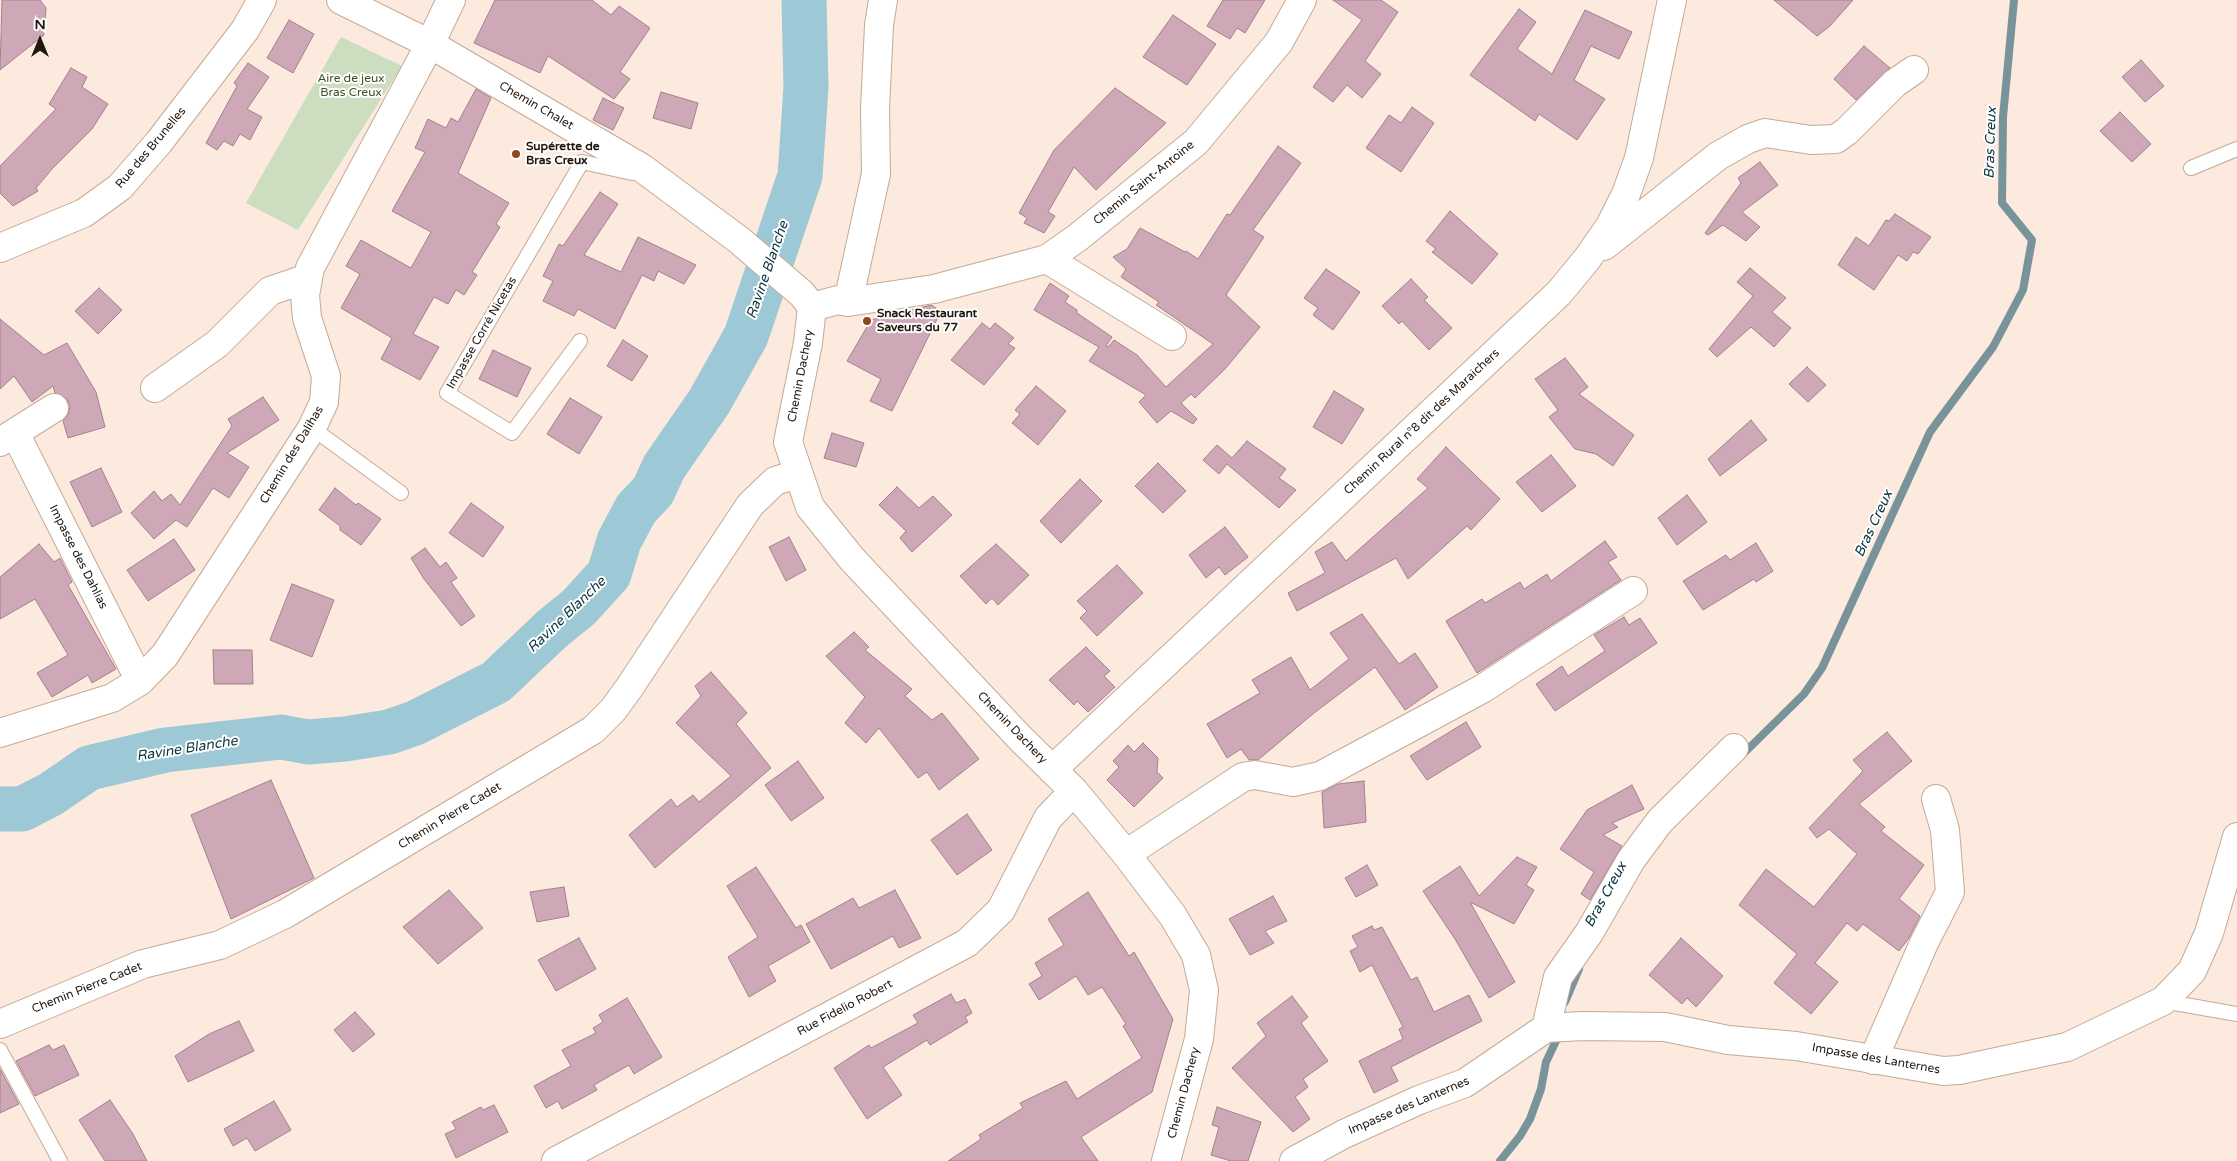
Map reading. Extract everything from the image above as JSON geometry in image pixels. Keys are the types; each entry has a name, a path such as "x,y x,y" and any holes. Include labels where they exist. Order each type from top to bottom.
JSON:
{"street":[{"name":"Rue des Brunelles","path":"0,248 84,213 120,188 159,142 244,30 262,0"},
{"name":"Chemin Chalet","path":"341,0 430,44 642,168 740,240 807,301"},
{"name":"Chemin des Dalihas","path":"0,732 112,698 140,681 165,655 312,428 324,402 326,376 306,318 305,295 310,268 430,44 451,0"},
{"path":"848,302 876,174 876,81 879,25 883,0"},
{"name":"Chemin Saint-Antoine","path":"807,301 838,300 848,302 934,289 1047,259 1077,238 1196,142 1279,42 1302,0"},
{"name":"Chemin Rural n°8 dit des Maraichers","path":"1052,770 1559,293 1587,259 1610,226 1626,194 1640,158 1672,0"},
{"path":"1587,259 1718,156 1748,139 1765,133 1811,140 1836,139 1847,131 1894,83 1914,70"},
{"path":"1047,259 1172,336"},
{"path":"155,388 217,344 270,291 308,278"},
{"name":"Chemin Dachery","path":"807,301 808,343 788,442 797,474 810,508 852,559 1074,791 1126,854 1173,916 1196,955 1204,990 1199,1039 1166,1161"},
{"name":"Impasse des Dahlias","path":"54,408 8,437 140,681"},
{"name":"Chemin Pierre Cadet","path":"0,1024 143,964 220,944 285,914 593,730 613,710 629,688 750,505 775,481 797,474"},
{"path":"1126,854 1243,777 1255,775 1293,782 1320,776 1482,689 1633,591"},
{"path":"1546,1028 1558,977 1590,932 1631,860 1660,821 1734,748"},
{"name":"Rue Fidelio Robert","path":"556,1161 967,943 1001,910 1048,818 1074,791"},
{"path":"1873,1060 1924,943 1950,892 1945,830 1936,799"},
{"name":"Impasse des Lanternes","path":"1294,1161 1352,1130 1419,1100 1465,1083 1546,1028 1582,1026 1665,1027 1728,1040 1796,1046 1943,1072 1967,1069 2067,1047 2163,1001 2192,971 2206,940 2237,838"}],"lane":[{"path":"2191,168 2237,150"},
{"name":"Impasse Corré Nicetas","path":"580,341 512,433 447,392 582,162 632,173 642,168"},
{"path":"312,428 401,494"},
{"path":"2163,1001 2237,1014"},
{"path":"0,1050 60,1161"}],"green space":[{"name":"Aire de jeux Bras Creux","path":"341,37 402,66 298,230 246,203"}],"building":[{"path":"2,0 40,0 46,8 44,35 0,70"},
{"path":"495,0 592,0 611,15 619,6 650,28 620,72 630,79 614,99 548,56 540,73 474,43"},
{"path":"1223,0 1265,0 1245,33 1237,28 1230,39 1207,26"},
{"path":"1333,0 1381,0 1398,12 1365,61 1381,74 1362,98 1347,85 1333,102 1313,87 1362,20"},
{"path":"1774,0 1853,0 1830,26 1817,36"},
{"path":"1519,9 1536,22 1517,49 1552,74 1585,10 1632,32 1619,59 1591,46 1574,80 1605,99 1577,140 1539,114 1535,121 1470,75"},
{"path":"1173,15 1216,44 1187,85 1143,57"},
{"path":"289,20 314,34 293,73 267,58"},
{"path":"1864,46 1890,68 1856,100 1834,79"},
{"path":"2141,60 2164,86 2145,102 2122,77"},
{"path":"248,63 269,77 247,109 262,117 250,140 240,134 233,146 224,141 217,150 206,143 237,86 234,83"},
{"path":"71,68 87,77 82,87 108,104 92,129 36,188 38,191 13,206 0,193 0,166 56,109 49,104"},
{"path":"1115,88 1166,123 1096,190 1074,167 1048,212 1055,216 1044,233 1024,223 1027,218 1019,213 1054,150"},
{"path":"476,89 491,98 458,173 509,203 496,224 500,227 472,272 477,275 464,295 456,290 448,304 434,297 413,334 439,347 420,380 381,359 392,338 341,308 360,274 346,266 361,240 411,268 431,232 392,211 425,152 415,148 428,119 446,128 451,118 458,122"},
{"path":"661,92 698,103 691,129 653,118"},
{"path":"603,98 624,108 613,130 593,120"},
{"path":"1412,107 1434,123 1401,172 1366,148 1389,115 1401,123"},
{"path":"2120,112 2151,144 2132,162 2100,131"},
{"path":"1278,146 1301,163 1253,230 1264,237 1226,295 1260,327 1225,369 1195,398 1191,394 1181,403 1197,419 1193,424 1171,411 1157,423 1139,402 1146,395 1089,361 1099,347 1034,310 1050,283 1069,296 1065,302 1077,310 1077,313 1112,337 1106,346 1108,347 1114,340 1137,355 1166,387 1213,344 1156,305 1159,302 1121,277 1126,269 1113,257 1127,249 1140,228 1198,259 1227,214 1230,215"},
{"path":"1760,162 1778,185 1742,212 1760,227 1746,241 1723,225 1708,235 1705,233 1741,183 1738,178"},
{"path":"600,192 618,204 584,255 621,272 638,237 696,265 684,284 658,271 654,281 642,275 615,329 578,309 574,316 543,301 553,281 543,276 559,244 563,246"},
{"path":"1450,211 1498,254 1472,284 1432,252 1436,249 1426,241"},
{"path":"1895,214 1931,237 1918,254 1913,252 1907,261 1898,255 1874,290 1838,265 1856,237 1869,246 1886,220 1889,221"},
{"path":"1750,268 1786,298 1772,312 1791,328 1774,347 1751,327 1717,357 1709,349 1753,296 1737,282"},
{"path":"1326,269 1360,292 1333,330 1313,315 1318,308 1304,298"},
{"path":"1411,279 1428,297 1424,300 1452,328 1429,350 1402,321 1399,324 1382,306"},
{"path":"99,288 122,310 98,334 75,311"},
{"path":"931,305 941,311 892,411 870,401 881,379 847,361 871,320"},
{"path":"0,319 44,355 67,343 96,392 105,427 68,438 63,421 68,415 70,407 67,399 55,393 53,386 32,402 14,376 0,389"},
{"path":"982,323 990,329 995,323 1014,338 1008,344 1015,348 984,385 951,360"},
{"path":"623,340 648,356 632,381 607,366"},
{"path":"493,350 531,368 517,397 479,379"},
{"path":"1565,358 1588,387 1579,394 1634,435 1613,466 1596,454 1575,449 1549,417 1558,410 1535,379"},
{"path":"1807,367 1826,385 1808,402 1789,384"},
{"path":"1036,386 1066,411 1038,445 1012,423 1020,414 1015,410"},
{"path":"1334,391 1364,409 1342,444 1313,427"},
{"path":"263,397 279,420 227,453 249,467 229,498 213,488 187,527 176,520 154,539 131,513 154,491 162,501 171,494 180,505 232,426 228,419"},
{"path":"570,398 602,417 579,454 547,434"},
{"path":"1751,420 1767,440 1720,476 1708,459"},
{"path":"832,433 864,443 856,467 824,458"},
{"path":"1247,441 1286,469 1279,478 1296,490 1279,508 1227,464 1219,474 1203,460 1217,445 1232,458"},
{"path":"1446,447 1500,499 1471,530 1467,526 1408,579 1396,558 1297,611 1288,593 1325,573 1315,552 1332,542 1346,561 1428,488 1417,479"},
{"path":"1551,455 1576,486 1542,512 1516,482"},
{"path":"1158,463 1186,491 1163,513 1135,486"},
{"path":"101,468 122,512 92,527 70,482"},
{"path":"1080,479 1102,501 1061,543 1040,521"},
{"path":"897,487 919,508 933,496 952,515 912,552 900,538 906,531 879,505"},
{"path":"335,488 356,505 358,503 381,519 361,545 340,530 340,526 319,510"},
{"path":"1687,495 1707,522 1677,545 1658,518"},
{"path":"471,503 504,527 483,557 449,533"},
{"path":"1225,527 1248,557 1225,575 1219,567 1206,578 1189,555"},
{"path":"789,537 806,570 786,581 769,547"},
{"path":"174,539 195,570 148,601 127,570"},
{"path":"1605,541 1617,557 1608,562 1621,580 1477,673 1446,621 1482,599 1485,603 1520,582 1524,589 1547,574 1551,581"},
{"path":"1756,543 1773,571 1756,582 1754,579 1703,610 1683,581 1726,555 1730,560"},
{"path":"39,544 54,562 60,558 72,582 68,585 116,669 92,683 88,675 52,697 37,673 68,655 35,599 0,619 0,577"},
{"path":"996,544 1029,575 998,605 992,598 986,604 960,576"},
{"path":"425,548 440,567 446,562 457,578 451,582 475,616 461,626 424,579 411,558"},
{"path":"1117,565 1143,593 1097,636 1080,618 1087,611 1077,601"},
{"path":"292,584 334,600 312,657 270,640"},
{"path":"1362,614 1399,664 1415,653 1438,687 1405,710 1375,667 1314,713 1258,760 1249,760 1241,749 1227,758 1207,724 1260,693 1252,680 1291,657 1310,690 1349,659 1330,633"},
{"path":"1624,617 1629,625 1640,618 1657,643 1555,711 1536,684 1562,666 1568,676 1605,651 1594,635"},
{"path":"854,632 869,647 865,650 912,689 905,696 932,720 942,713 979,759 939,790 927,772 918,778 879,728 866,743 845,723 865,697 826,656"},
{"path":"1086,647 1110,671 1104,676 1115,687 1088,712 1077,701 1074,705 1049,680"},
{"path":"213,650 252,650 253,684 214,684"},
{"path":"711,672 747,713 736,724 771,768 655,868 629,835 671,799 677,807 693,795 699,802 731,776 676,723 701,696 695,686"},
{"path":"1466,722 1481,747 1427,780 1410,756"},
{"path":"1887,732 1912,761 1859,804 1885,827 1881,831 1924,865 1899,899 1920,916 1909,938 1899,951 1863,924 1857,931 1847,923 1815,963 1838,982 1811,1014 1774,983 1797,954 1739,905 1766,869 1814,907 1857,854 1829,829 1817,838 1809,828 1863,771 1853,760"},
{"path":"1143,743 1158,758 1157,772 1163,778 1134,807 1107,780 1119,767 1113,761 1128,745 1134,752"},
{"path":"798,761 824,798 791,821 765,785"},
{"path":"271,780 314,878 231,919 191,815"},
{"path":"1364,781 1366,822 1324,828 1322,792 1338,784"},
{"path":"1632,785 1644,809 1612,823 1618,827 1603,835 1622,846 1590,900 1581,894 1594,872 1560,849 1587,810"},
{"path":"967,814 992,850 957,875 931,840"},
{"path":"1517,857 1537,867 1526,885 1534,890 1514,924 1470,902 1515,982 1489,998 1455,939 1423,891 1460,866 1479,896"},
{"path":"1367,865 1378,885 1356,897 1345,878"},
{"path":"756,867 796,928 801,925 810,942 768,966 776,981 749,997 728,957 758,937 727,886"},
{"path":"564,887 569,916 537,922 530,892"},
{"path":"449,890 483,928 438,964 403,927"},
{"path":"895,890 921,938 899,948 893,936 831,969 806,924 853,898 859,908"},
{"path":"1088,892 1129,956 1134,952 1173,1019 1152,1092 1081,1137 1098,1161 948,1161 981,1139 979,1135 1023,1108 1020,1103 1066,1081 1077,1099 1142,1058 1123,1026 1126,1024 1102,987 1088,995 1076,976 1039,1000 1029,984 1042,976 1035,963 1064,945 1048,919"},
{"path":"1273,896 1287,921 1265,931 1274,943 1250,955 1229,919"},
{"path":"1372,926 1374,930 1382,927 1411,980 1417,977 1434,1012 1469,995 1482,1021 1391,1067 1398,1081 1374,1093 1359,1061 1403,1039 1399,1029 1403,1027 1372,965 1360,972 1350,951 1358,947 1352,936"},
{"path":"579,938 596,969 556,991 538,960"},
{"path":"1681,938 1723,976 1696,1007 1687,998 1682,1004 1649,975"},
{"path":"951,994 956,1003 965,999 972,1013 965,1017 968,1022 930,1045 927,1040 883,1067 902,1095 867,1119 834,1068 869,1045 871,1048 918,1023 913,1015"},
{"path":"1292,996 1308,1017 1301,1023 1328,1061 1303,1079 1308,1087 1295,1097 1310,1119 1293,1132 1232,1068 1266,1036 1257,1023"},
{"path":"627,998 662,1057 634,1074 629,1065 594,1085 597,1090 562,1109 558,1101 546,1108 534,1086 571,1066 562,1050 596,1033 593,1028 603,1022 599,1015"},
{"path":"355,1012 375,1034 353,1052 334,1030"},
{"path":"239,1021 254,1051 188,1082 175,1056 209,1034"},
{"path":"49,1045 53,1050 64,1045 79,1075 35,1096 16,1061"},
{"path":"0,1069 19,1104 0,1113"},
{"path":"110,1100 133,1134 147,1161 105,1161 79,1120"},
{"path":"274,1101 291,1130 255,1151 247,1138 233,1146 224,1129"},
{"path":"494,1105 508,1132 456,1158 445,1134 456,1129 452,1122 481,1107 483,1110"},
{"path":"1217,1107 1261,1122 1248,1161 1231,1161 1211,1155 1219,1127 1212,1125"}],"waterway":[{"name":"Ravine Blanche","path":"0,809 22,809 51,794 89,768 165,750 281,737 308,742 345,739 389,732 415,723 496,682 552,629 579,607 609,574 619,541 636,509 653,491 664,467 709,402 746,336 800,176 806,87 804,0"},
{"name":"Bras Creux","path":"1740,757 1804,694 1822,668 1930,432 1993,347 2023,290 2032,240 2002,203 2003,117 2014,0"},
{"name":"Bras Creux","path":"1565,1002 1579,969"},
{"name":"Bras Creux","path":"1500,1161 1520,1136 1530,1119 1541,1089 1546,1062 1556,1041"}],"place":[{"name":"Supérette de Bras Creux","path":"516,154"},
{"name":"Snack Restaurant Saveurs du 77","path":"867,321"}]}
